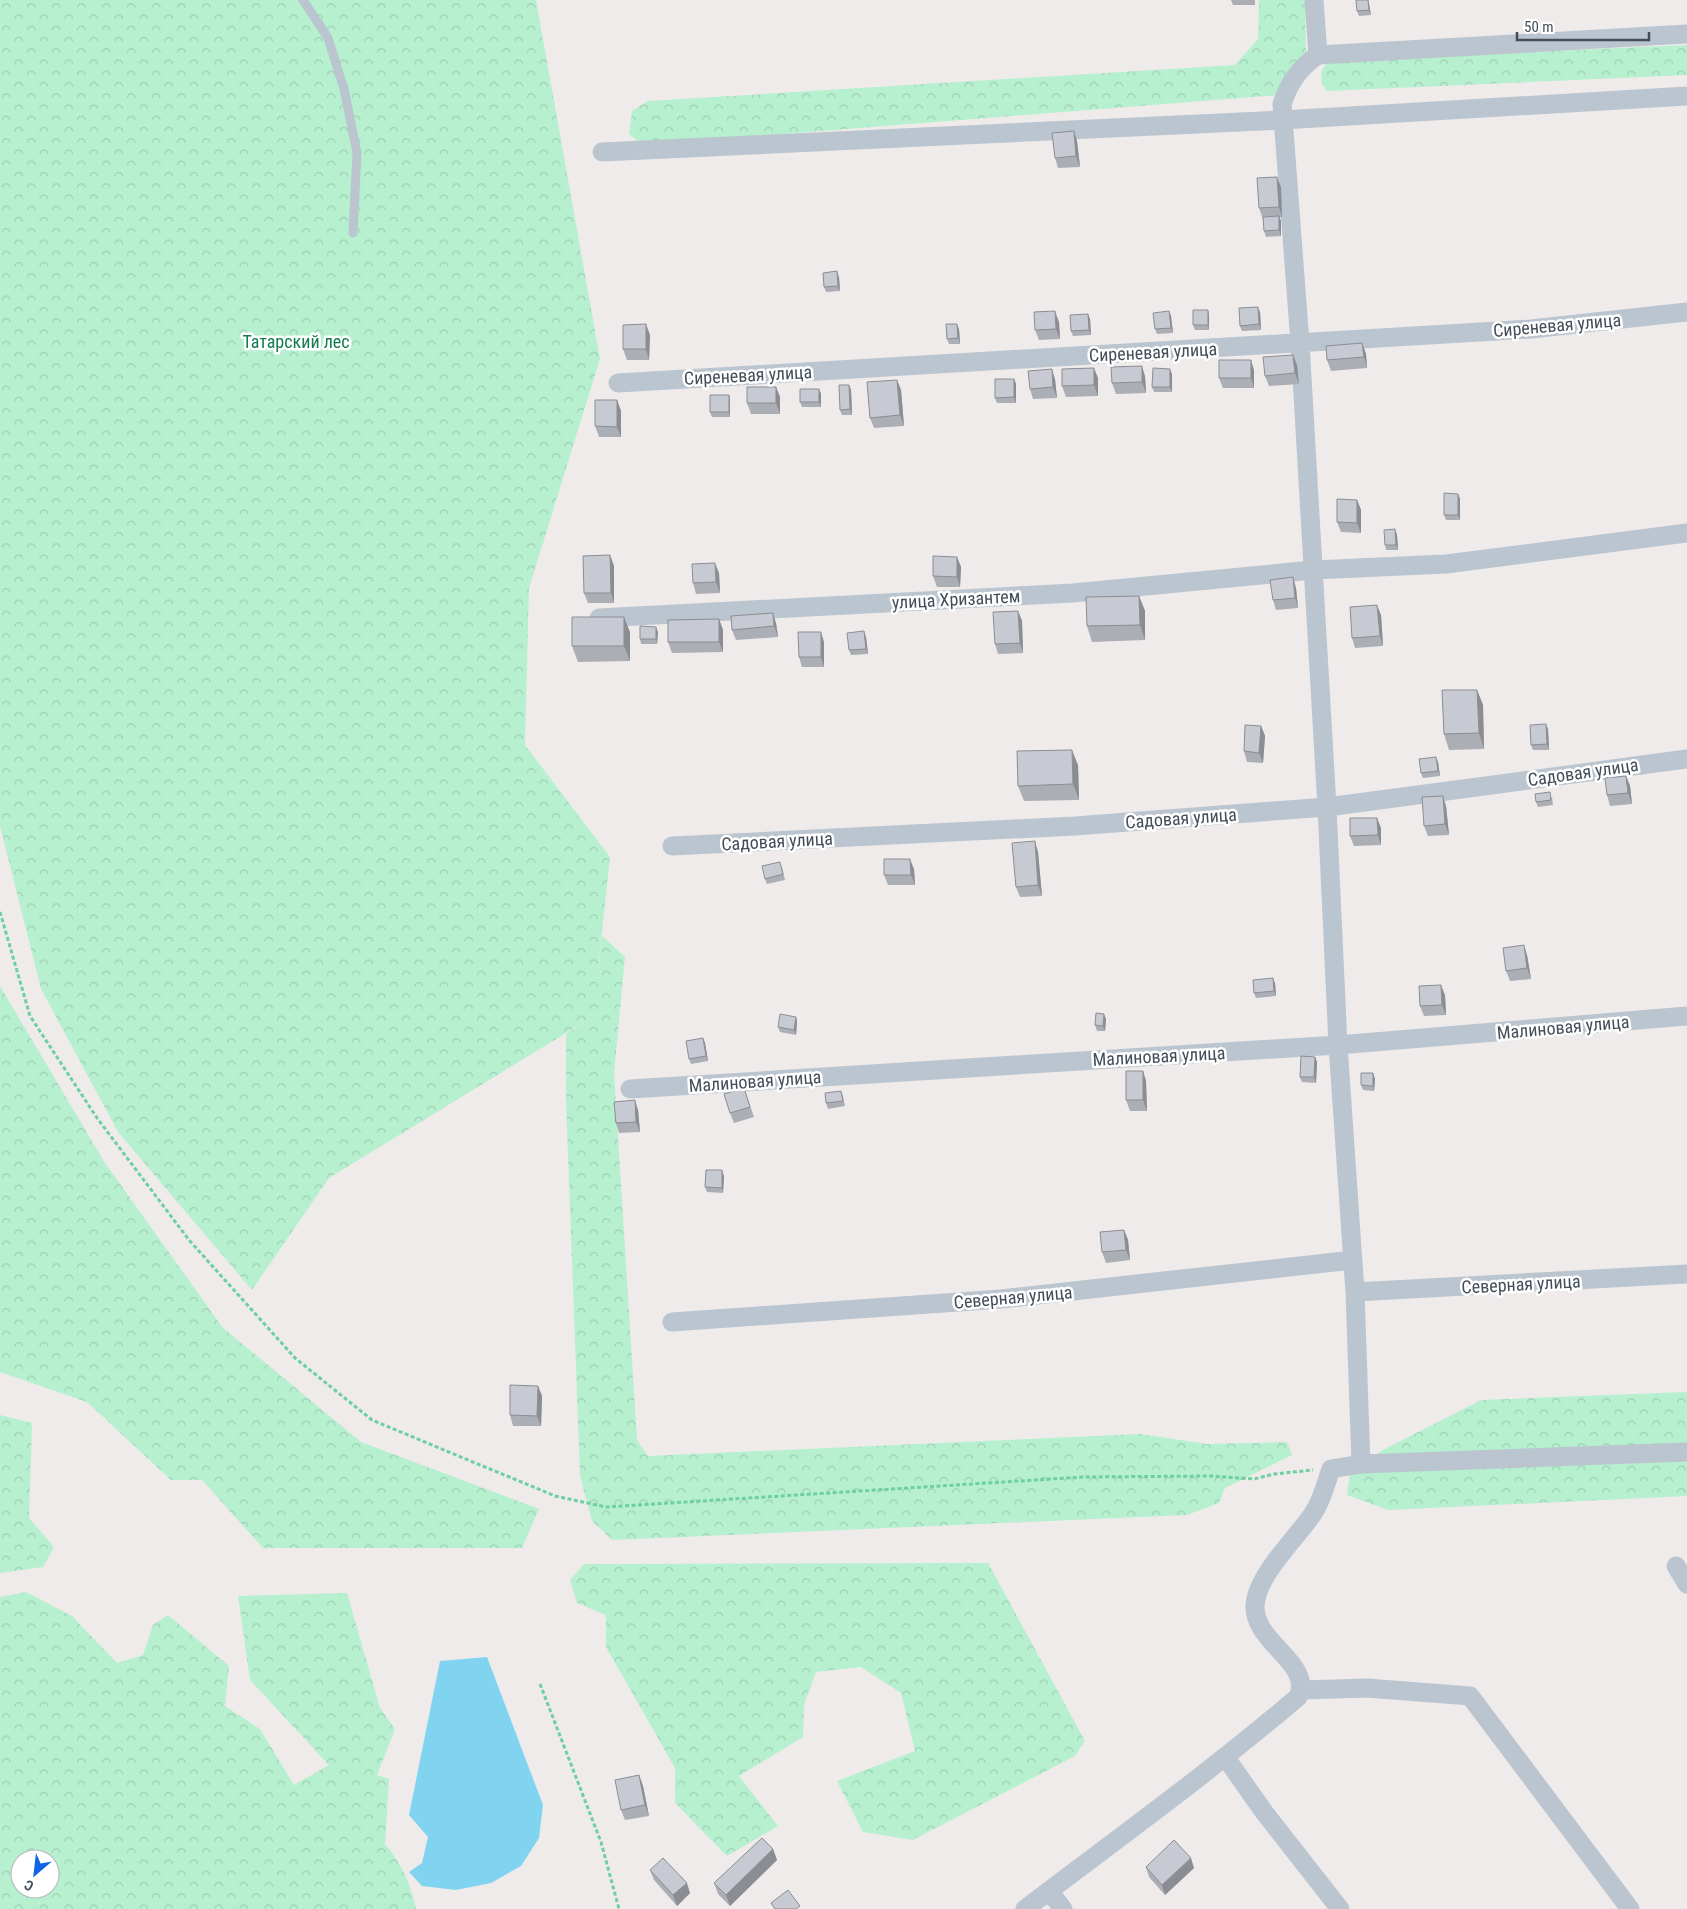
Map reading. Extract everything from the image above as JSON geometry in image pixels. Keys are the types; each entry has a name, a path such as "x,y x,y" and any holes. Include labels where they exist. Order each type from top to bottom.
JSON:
{"street":[{"path":"1314,0 1318,55"},
{"path":"1360,1464 1354,1260 1338,1045 1327,808 1300,343 1282,104 1288,87 1302,65 1318,55 1687,34"},
{"path":"602,152 1282,120 1687,96"},
{"name":"Сиреневая улица","path":"618,383 1531,329 1687,312"},
{"name":"улица Хризантем","path":"598,618 1074,593 1313,570 1446,564 1687,533"},
{"name":"Садовая улица","path":"672,846 1075,826 1327,808 1687,759"},
{"name":"Малиновая улица","path":"630,1089 1338,1045 1687,1016"},
{"name":"Северная улица","path":"672,1322 1001,1299 1354,1260"},
{"name":"Северная улица","path":"1355,1292 1687,1274"},
{"path":"1026,1909 1181,1789 1226,1758 1298,1697 1302,1690 1300,1674 1265,1635 1259,1623 1255,1607 1257,1594 1280,1555 1315,1511 1331,1469 1360,1464 1687,1452"},
{"path":"1676,1566 1687,1584"},
{"path":"1302,1690 1367,1688 1470,1696 1630,1909"},
{"path":"1226,1758 1264,1812 1340,1909"},
{"path":"1049,1891 1063,1909"}],"lane":[{"path":"303,0 328,38 344,89 357,153 353,233"}],"path":[{"path":"0,912 30,1016 96,1118 189,1240 295,1358 372,1420 381,1424 555,1496 606,1507 1083,1477 1210,1476 1254,1479 1274,1474 1331,1469"},
{"path":"540,1684 601,1842 619,1909"}],"green space":[{"name":"Татарский лес","path":"0,0 536,0 600,359 529,588 525,745 610,857 594,1004 602,936 625,957 614,1073 637,1440 648,1456 1140,1434 1207,1444 1287,1442 1292,1455 1225,1488 1219,1503 1187,1515 612,1540 592,1521 580,1476 566,1101 566,1034 592,1017 329,1178 252,1290 118,1132 41,989 0,826"},
{"path":"1259,0 1305,0 1306,52 1279,95 643,145 629,134 632,111 648,101 1235,65 1258,39"},
{"path":"1687,45 1687,75 1327,91 1322,84 1321,72 1328,61"},
{"path":"0,986 105,1163 223,1328 361,1442 539,1509 522,1548 263,1548 202,1480 171,1480 87,1402 0,1372"},
{"path":"1687,1392 1687,1496 1388,1510 1347,1495 1350,1474 1383,1450 1481,1400"},
{"path":"0,1415 32,1423 29,1518 54,1547 43,1567 0,1573"},
{"path":"988,1563 1085,1741 1075,1756 913,1840 863,1832 837,1781 915,1751 901,1693 861,1667 816,1672 804,1705 803,1737 739,1776 778,1826 727,1856 675,1803 675,1768 606,1647 606,1615 577,1603 570,1580 584,1564"},
{"path":"26,1592 72,1616 117,1663 143,1655 153,1625 168,1615 229,1666 225,1706 260,1729 294,1785 329,1765 250,1680 238,1596 347,1593 380,1708 395,1729 377,1775 389,1779 385,1844 405,1874 416,1909 0,1909 0,1597"}],"water":[{"path":"487,1657 543,1805 539,1838 521,1866 491,1883 456,1890 422,1886 409,1872 422,1863 428,1837 409,1815 440,1661"}],"building":[{"path":"1356,0 1368,0 1369,10 1357,11"},
{"path":"1074,131 1076,156 1055,158 1052,133"},
{"path":"1277,177 1279,207 1259,208 1257,178"},
{"path":"1279,216 1279,230 1264,231 1263,217"},
{"path":"837,271 838,286 824,287 823,273"},
{"path":"1258,307 1259,324 1240,326 1239,308"},
{"path":"1193,310 1208,310 1208,325 1193,325"},
{"path":"1055,311 1056,329 1035,330 1034,312"},
{"path":"1169,311 1171,328 1155,329 1153,313"},
{"path":"1088,314 1089,330 1071,331 1070,315"},
{"path":"646,324 646,349 623,349 623,325"},
{"path":"946,324 957,324 958,338 947,339"},
{"path":"1362,343 1364,357 1327,360 1326,346"},
{"path":"1293,355 1295,373 1265,376 1263,357"},
{"path":"1219,360 1251,360 1251,378 1219,378"},
{"path":"1142,366 1142,382 1112,383 1111,367"},
{"path":"1094,368 1094,385 1062,386 1062,369"},
{"path":"1153,368 1170,369 1170,387 1152,387"},
{"path":"1052,369 1053,387 1030,389 1028,371"},
{"path":"995,379 1014,379 1014,397 995,398"},
{"path":"897,380 900,415 870,418 867,382"},
{"path":"839,385 849,385 850,409 840,410"},
{"path":"747,387 776,387 776,403 747,403"},
{"path":"800,389 819,389 819,402 800,402"},
{"path":"710,395 729,395 729,412 710,412"},
{"path":"595,400 617,400 617,427 595,426"},
{"path":"1444,493 1458,494 1458,515 1444,515"},
{"path":"1337,499 1357,500 1357,523 1337,522"},
{"path":"1395,529 1396,545 1385,545 1384,530"},
{"path":"610,555 611,593 584,593 583,556"},
{"path":"933,556 957,557 957,577 933,576"},
{"path":"715,563 716,582 693,583 692,564"},
{"path":"1293,577 1295,598 1273,600 1270,580"},
{"path":"1139,596 1140,625 1087,626 1086,597"},
{"path":"1377,605 1380,636 1352,638 1350,607"},
{"path":"1018,611 1020,643 995,644 993,612"},
{"path":"773,613 774,626 732,630 731,616"},
{"path":"572,617 624,617 624,646 572,646"},
{"path":"719,619 719,642 668,642 668,620"},
{"path":"640,626 656,627 656,639 640,639"},
{"path":"864,631 866,649 849,650 847,633"},
{"path":"798,632 821,632 821,657 799,657"},
{"path":"1442,690 1477,690 1479,733 1444,734"},
{"path":"1546,724 1547,744 1531,745 1530,725"},
{"path":"1245,725 1261,726 1259,753 1244,751"},
{"path":"1072,750 1073,784 1018,786 1017,751"},
{"path":"1436,757 1438,771 1421,773 1419,759"},
{"path":"1626,776 1628,793 1607,795 1605,778"},
{"path":"1550,792 1551,800 1536,802 1535,794"},
{"path":"1443,796 1445,824 1424,826 1422,797"},
{"path":"1350,818 1377,818 1378,835 1350,836"},
{"path":"1035,841 1038,885 1016,887 1012,843"},
{"path":"884,859 910,859 911,875 884,875"},
{"path":"780,862 783,874 765,879 762,866"},
{"path":"1524,945 1527,968 1506,971 1503,948"},
{"path":"1273,978 1274,991 1254,993 1253,980"},
{"path":"1441,985 1442,1005 1420,1006 1419,986"},
{"path":"1096,1013 1104,1014 1103,1026 1095,1025"},
{"path":"780,1014 796,1017 794,1030 778,1027"},
{"path":"703,1038 706,1056 689,1059 686,1041"},
{"path":"1301,1056 1315,1057 1314,1077 1300,1077"},
{"path":"1126,1071 1143,1071 1143,1100 1126,1100"},
{"path":"1361,1073 1373,1073 1373,1086 1361,1085"},
{"path":"744,1088 750,1107 730,1113 724,1094"},
{"path":"841,1091 843,1101 826,1103 825,1093"},
{"path":"635,1100 636,1122 616,1123 614,1102"},
{"path":"706,1170 722,1170 722,1188 705,1187"},
{"path":"1124,1230 1126,1250 1102,1252 1100,1232"},
{"path":"510,1385 538,1386 537,1416 510,1415"},
{"path":"639,1775 645,1805 621,1810 615,1780"},
{"path":"762,1838 773,1849 726,1895 714,1883"},
{"path":"1174,1840 1191,1858 1162,1885 1146,1867"},
{"path":"663,1858 687,1883 673,1895 650,1870"},
{"path":"788,1890 800,1906 796,1909 775,1909 771,1903"}]}
